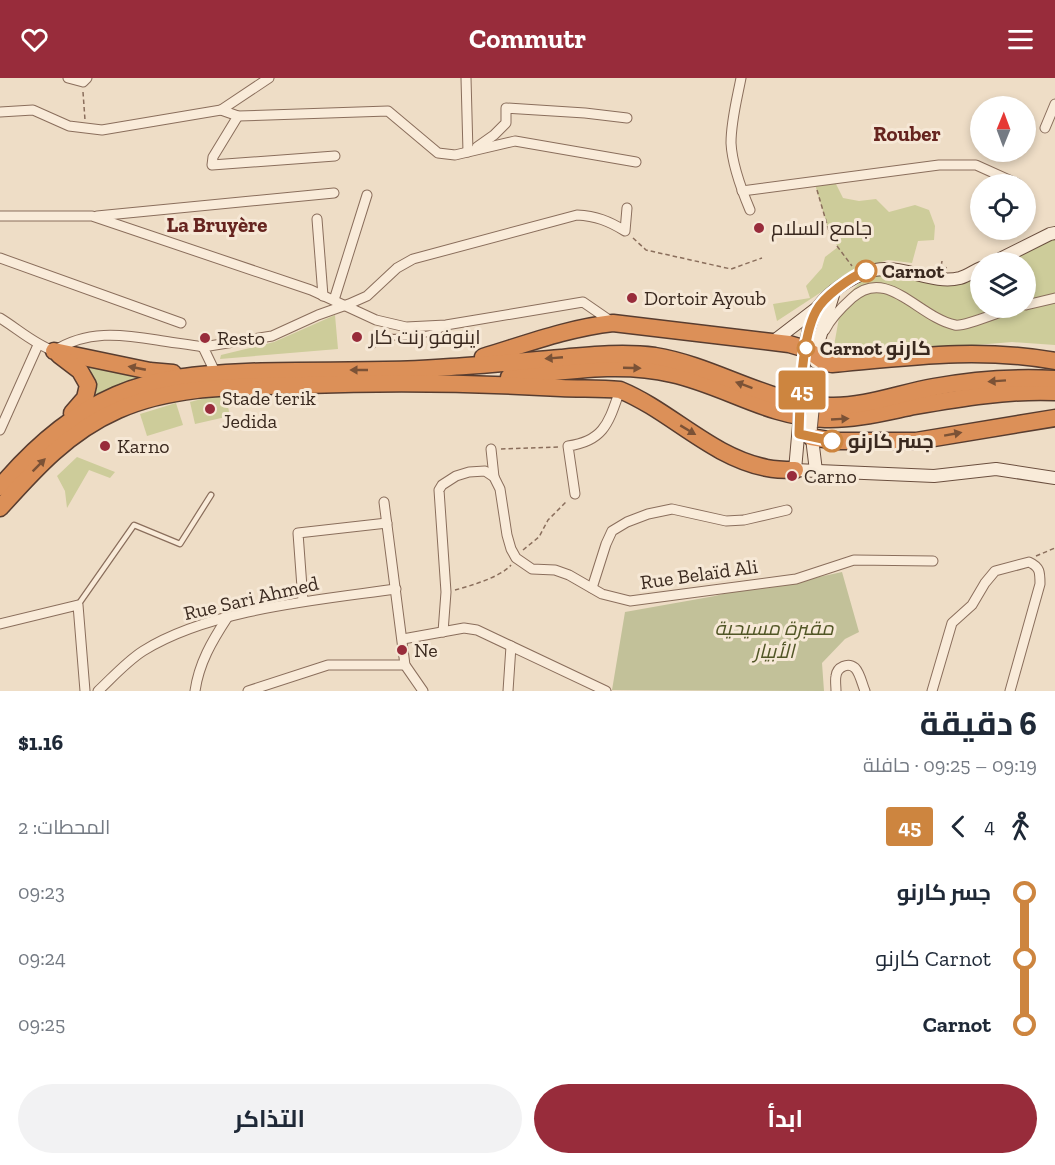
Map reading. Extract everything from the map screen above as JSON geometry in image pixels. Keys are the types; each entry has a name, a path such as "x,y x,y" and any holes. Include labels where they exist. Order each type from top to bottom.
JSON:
{"highway":[{"path":"412,369 472,361 540,339 585,327 613,323 727,338 774,341 812,361 832,364 987,352 1055,361"},
{"path":"46,348 150,371 216,374"},
{"path":"0,487 85,398 88,385 80,371 46,348"},
{"path":"54,433 94,406 130,390 180,377 271,371 412,369 591,355 638,355 677,361 783,399 831,406 856,404 935,387 1006,380 1055,379"},
{"path":"0,508 38,466 72,436 116,411 144,400 179,392 213,388 428,382 622,368 651,369 676,374 775,411 826,419 856,418 961,399 1055,392"},
{"path":"428,382 620,390 648,403 731,456 768,469 795,470"},
{"path":"805,431 835,441 916,441 1055,418"}],"main road":[{"path":"1015,252 1055,233"},
{"path":"774,341 857,275 869,270 884,268 901,270 935,279 959,278 970,273"},
{"path":"812,361 833,294"},
{"path":"818,307 810,327 812,361 804,455 795,470 934,476 996,469 1055,478"},
{"path":"805,431 816,471"}],"street":[{"path":"68,78 85,80"},
{"path":"0,112 33,110 69,126 102,130 222,110 269,78"},
{"path":"466,78 470,151"},
{"path":"741,78 731,129 731,146 742,191 750,210"},
{"path":"1045,128 1055,104"},
{"path":"470,151 494,135 506,123 506,108 627,118"},
{"path":"222,110 238,116 388,111 438,153 455,155 515,141 636,162"},
{"path":"238,116 213,157 213,165 335,156"},
{"path":"742,191 939,165 976,165 996,174"},
{"path":"0,216 92,216 334,193"},
{"path":"338,303 367,195"},
{"path":"0,430 46,348 104,335 134,336 203,347 272,336 338,303 367,296 397,268 413,259 577,215 607,220 625,231 627,208"},
{"path":"92,216 323,296 376,320 406,327 458,322 583,302 613,323"},
{"path":"317,219 323,296"},
{"path":"0,258 181,323"},
{"path":"812,361 827,326 844,304 860,291 869,288 887,288 928,314 958,326 982,318"},
{"path":"1036,303 1055,298"},
{"path":"0,318 46,348"},
{"path":"203,347 216,374"},
{"path":"575,494 568,446 589,442 601,433 609,421 620,390"},
{"name":"Rue Belaïd Ali","path":"491,449 494,477 500,489 507,535 514,557 532,569 555,570 569,575 602,594 630,602 796,579 854,560 933,561"},
{"path":"443,632 446,592 439,490 442,485 462,473 485,471 494,477"},
{"path":"384,502 405,665 423,691"},
{"path":"592,588 612,531 627,522 648,514 672,509 726,521 744,520 787,510"},
{"path":"303,601 298,533 387,524"},
{"path":"932,691 952,623 972,605 995,571 1029,562 1040,570 1040,584 1010,691"},
{"name":"Rue Sari Ahmed","path":"98,691 140,653 171,636 227,618 303,601 396,589"},
{"path":"0,624 78,605 85,691"},
{"path":"195,691 197,676 208,648 227,618"},
{"path":"403,639 464,628 477,630 606,691"},
{"path":"508,691 511,646"},
{"path":"248,691 328,665 405,665"},
{"path":"836,691 836,675 845,666 852,666 857,670 865,691"}],"lane":[{"path":"372,346 382,337 407,338 433,333 458,322"},
{"path":"78,605 134,525 180,544 211,495"}],"path":[{"path":"85,80 86,128"},
{"path":"814,181 831,238 857,275"},
{"path":"625,231 646,250 730,269 762,258"},
{"path":"942,261 941,267 948,268"},
{"path":"491,449 568,446"},
{"path":"1029,562 1039,554 1055,548"}],"shaded area":[{"path":"833,178 843,198 859,201 876,199 889,212 915,205 929,210 935,226 934,240 918,241 912,263 888,260 855,270 777,321 773,304 810,298 806,286 822,268 825,257 838,247 831,238 814,181"},
{"path":"1055,238 1055,345 1012,342 832,357 842,301 867,275 970,274 970,318 1036,318 1036,252 1026,252"},
{"path":"335,315 338,349 220,359 221,355 274,342"},
{"path":"86,361 144,374 94,395 92,373"},
{"name":"Stade terik Jedida","path":"225,393 230,416 195,424 190,402"},
{"path":"176,403 183,425 147,436 140,414"},
{"path":"77,457 115,472 110,478 89,470 67,508 65,491 57,476"}],"green space":[{"name":"مقبرة مسيحية الأبيار","path":"842,572 859,632 845,639 822,663 824,691 612,690 625,612 738,590 773,587"}],"bus line":[{"name":"45","path":"832,441 799,434 810,327 818,307 845,283 866,271"}],"place":[{"name":"جامع السلام","path":"759,228"},
{"name":"Carnot","path":"866,271"},
{"name":"Dortoir Ayoub","path":"632,298"},
{"name":"اينوفو رنت كار","path":"357,337"},
{"name":"Resto","path":"205,338"},
{"name":"Carnot كارنو","path":"806,348"},
{"name":"Stade terik Jedida","path":"210,409"},
{"name":"جسر كارنو","path":"832,441"},
{"name":"Karno","path":"105,446"},
{"name":"Carno","path":"792,476"},
{"name":"Ne","path":"402,650"}],"district":[{"name":"Rouber","path":"907,134"},
{"name":"La Bruyère","path":"217,225"}]}
